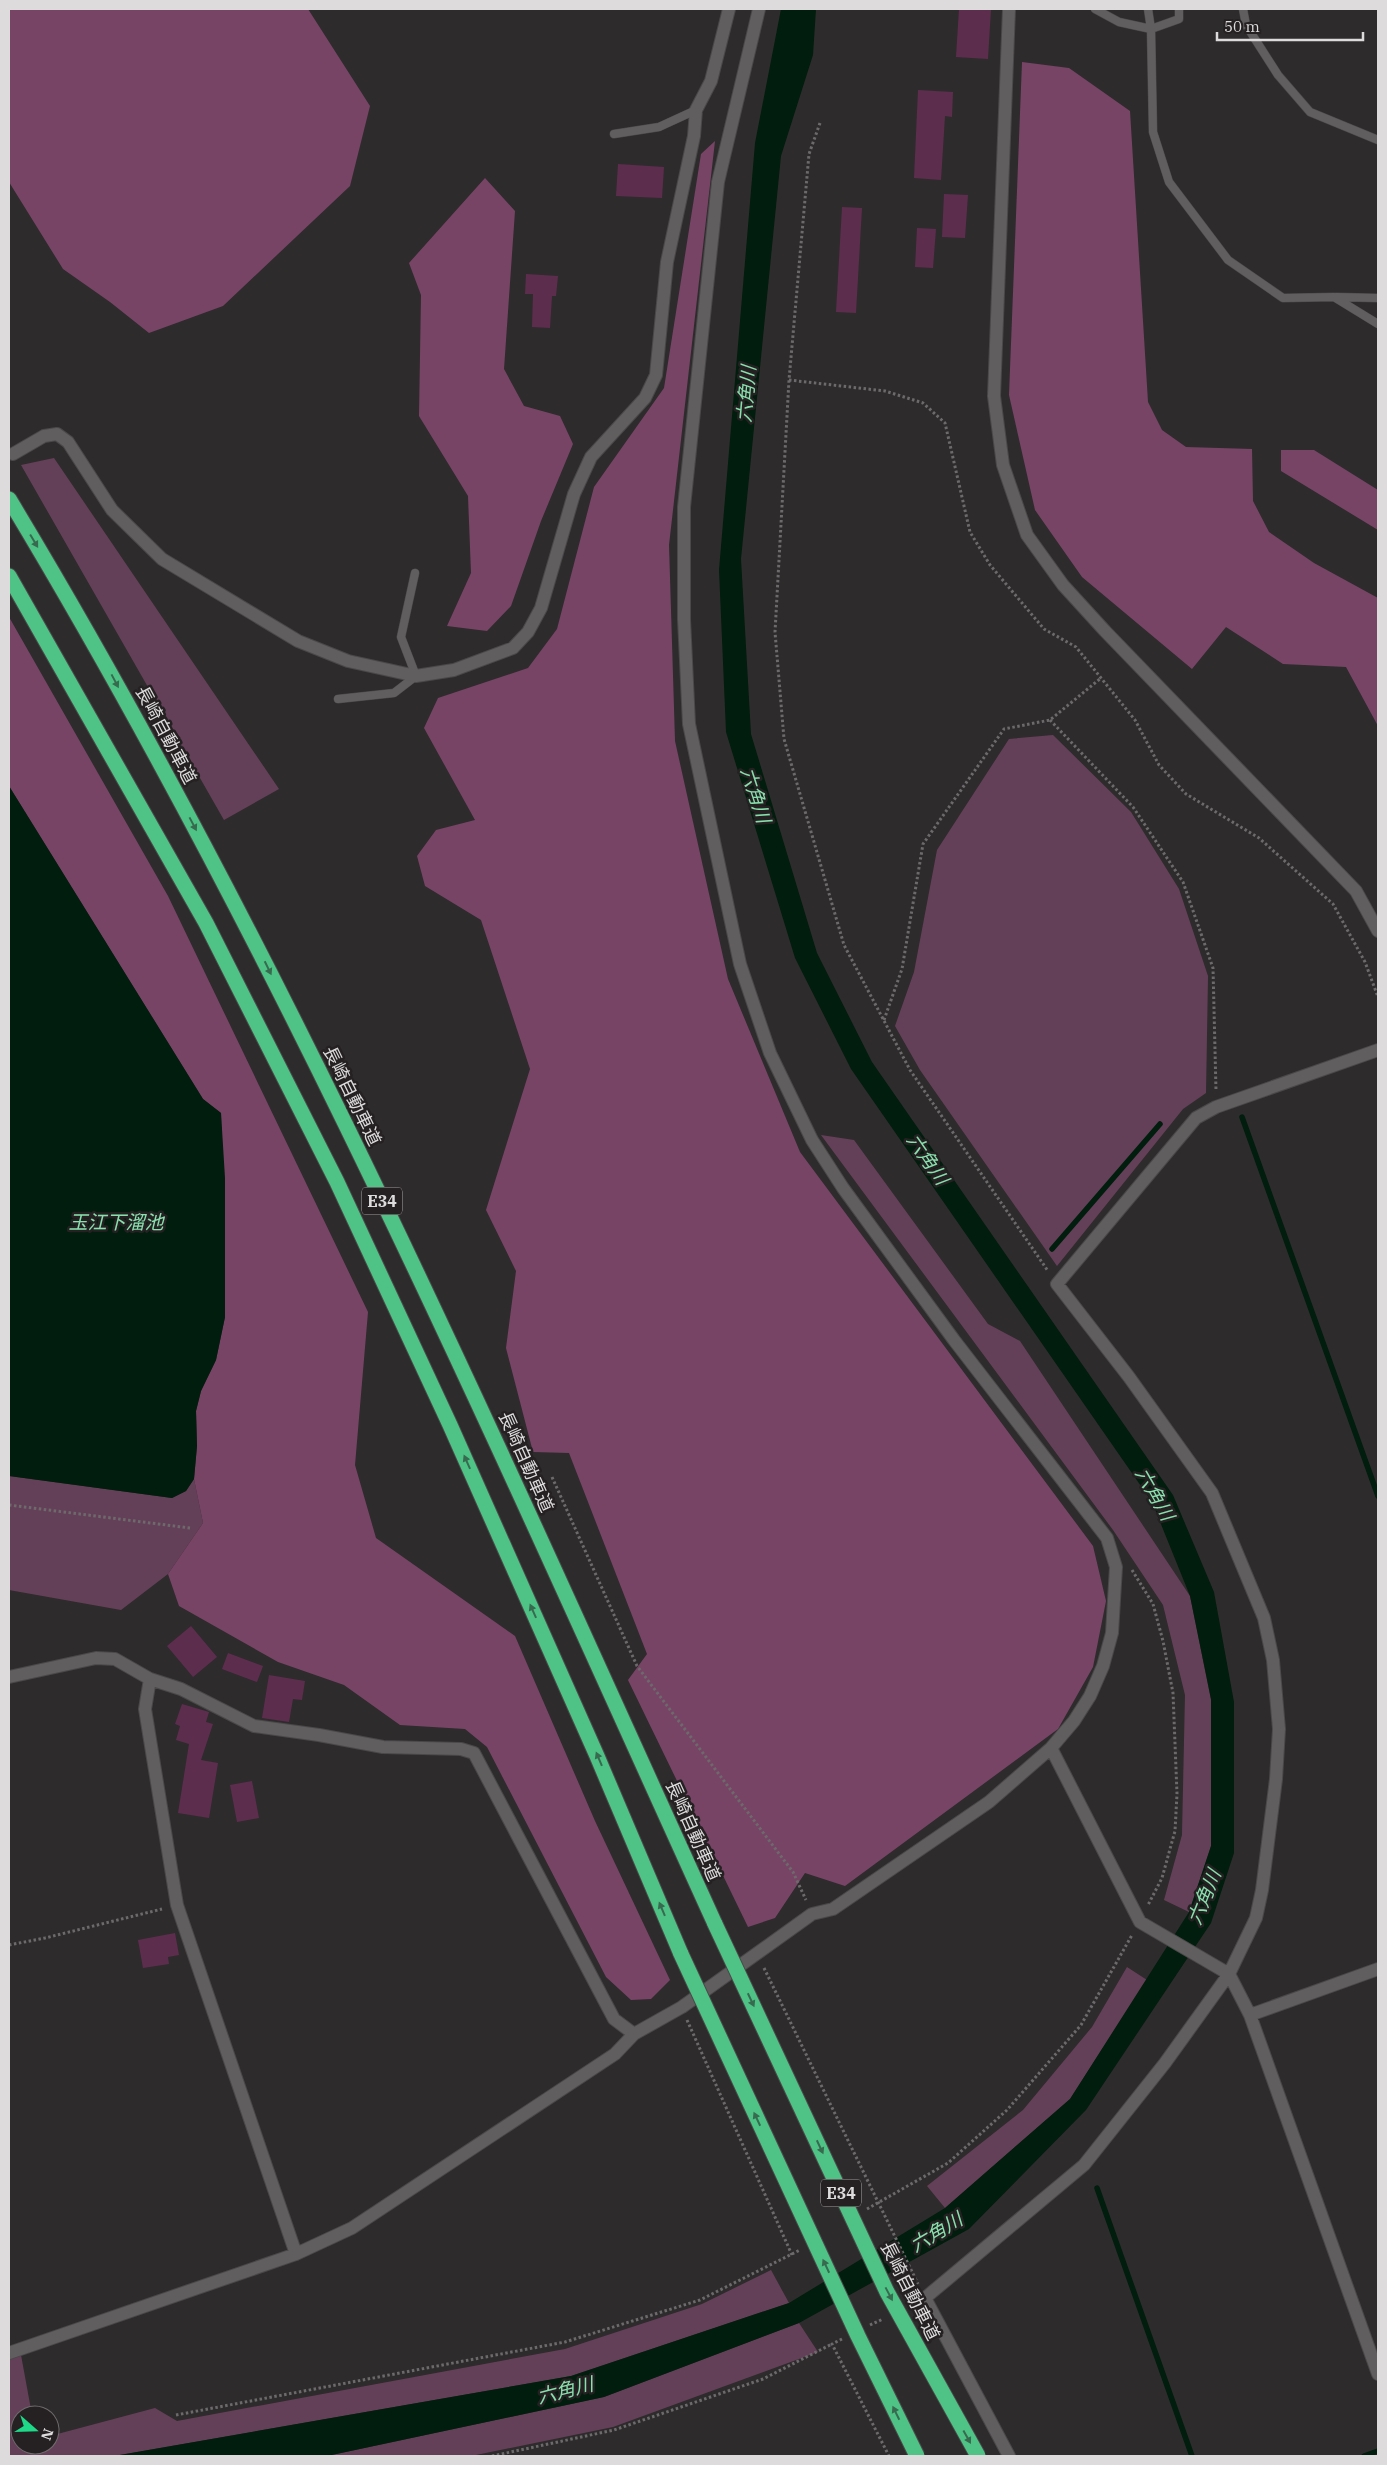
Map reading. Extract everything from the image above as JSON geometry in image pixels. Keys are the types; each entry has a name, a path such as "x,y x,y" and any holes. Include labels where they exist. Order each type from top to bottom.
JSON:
{"highway":[{"name":"長崎自動車道","path":"9,499 84,624 246,924 366,1168 482,1411 715,1924 887,2292 978,2456"},
{"name":"E34","path":"9,576 206,923 337,1182 462,1452 597,1756 681,1954 858,2336 917,2456"}],"street":[{"path":"13,454 44,436 57,434 68,442 112,510 162,559 298,641 348,661 416,676 454,670 512,648 528,632 541,608 574,494 590,457 645,398 656,375 667,262 694,136 696,110 711,81 729,9"},
{"path":"9,2353 296,2254 352,2228 615,2054 634,2034 682,2007 812,1914 833,1909 989,1802 1051,1748 1074,1721 1090,1696 1103,1666 1112,1633 1116,1567 1107,1538 954,1340 843,1188 812,1140 770,1053 740,964 688,724 684,619 684,507 718,182 759,9"},
{"path":"1009,9 994,396 1003,465 1027,535 1063,585 1099,624 1356,891 1378,931"},
{"path":"1009,2456 925,2298 1084,2165 1165,2063 1229,1974 1256,1918 1262,1890 1276,1779 1279,1728 1273,1660 1264,1618 1212,1494 1129,1377 1057,1284 1196,1118 1216,1108 1378,1050"},
{"path":"9,1677 96,1658 115,1659 150,1679 181,1689 254,1726 319,1735 383,1747 461,1749 474,1754 614,2019 634,2034"},
{"path":"150,1679 145,1709 177,1905 296,2254"},
{"path":"1051,1748 1140,1922 1229,1974 1250,2015 1378,2374"},
{"path":"1250,2015 1378,1969"}],"lane":[{"path":"1095,9 1119,22 1151,28 1178,20 1179,9"},
{"path":"1148,9 1151,28 1153,132 1169,182 1228,260 1284,298 1378,298"},
{"path":"1244,9 1246,24 1278,75 1310,112 1378,140"},
{"path":"614,134 659,128 696,110"},
{"path":"1334,297 1378,324"},
{"path":"338,699 394,693 416,676 401,637 415,573"}],"path":[{"path":"820,123 809,154 789,380 775,632 784,739 844,945 910,1070 1057,1284"},
{"path":"789,380 885,391 923,403 945,423 970,532 990,566 1044,629 1076,646 1135,720 1159,765 1186,794 1259,838 1333,904 1365,962 1378,997"},
{"path":"884,1020 902,969 923,844 1004,729 1050,720 1101,678"},
{"path":"1050,720 1133,806 1183,882 1213,968 1216,1108"},
{"path":"552,1477 637,1666 793,1872 812,1914"},
{"path":"9,1505 190,1528"},
{"path":"862,2211 948,2163 1007,2110 1081,2025 1140,1922 1162,1878 1175,1831 1177,1794 1173,1693 1163,1641 1153,1604 1129,1565"},
{"path":"9,1945 177,1905"},
{"path":"758,1954 925,2298"},
{"path":"682,2007 792,2255"},
{"path":"176,2414 565,2342 700,2300 792,2255 807,2245"},
{"path":"492,2456 614,2430 763,2379 832,2344"}],"shaded area":[{"path":"9,9 308,9 370,106 350,186 223,306 149,333 110,302 63,269 9,182"},
{"path":"1022,62 1069,68 1130,111 1148,402 1162,430 1186,447 1252,449 1253,501 1269,532 1314,563 1378,598 1378,726 1346,667 1283,664 1226,627 1192,669 1082,577 1035,510 1009,395"},
{"path":"715,141 669,545 675,741 728,979 800,1152 1093,1546 1106,1601 1093,1667 1058,1729 845,1886 805,1873 775,1918 748,1927 628,1680 647,1654 569,1453 533,1452 506,1348 516,1271 486,1210 530,1069 481,920 425,886 417,856 436,830 475,820 424,728 438,698 528,668 557,629 594,487 664,388 701,154"},
{"path":"485,178 515,211 504,369 524,406 560,416 573,444 541,521 511,606 487,631 447,626 471,573 468,496 419,416 421,295 409,263"},
{"path":"1281,450 1314,450 1378,490 1378,530 1281,471"},
{"path":"54,458 279,789 224,820 21,465"},
{"path":"9,617 168,896 368,1312 355,1465 376,1538 515,1636 595,1821 670,1980 651,1999 631,2000 606,1977 487,1747 465,1729 400,1725 344,1685 278,1662 179,1606 168,1574 203,1523 194,1479 197,1446 196,1411 201,1391 216,1360 225,1317 221,1113 203,1099 9,786"},
{"path":"1053,735 1131,812 1179,889 1208,976 1206,1093 1183,1109 1057,1266 920,1070 895,1026 914,972 937,850 1009,739"},
{"path":"821,1135 854,1140 988,1324 1020,1341 1190,1596 1211,1700 1211,1846 1189,1912 1164,1900 1182,1835 1185,1695 1163,1605 1113,1530"},
{"path":"9,1476 172,1498 186,1491 194,1479 203,1523 168,1574 121,1610 9,1590"},
{"path":"1127,1967 1147,1980 1070,2099 945,2208 927,2186 1023,2110 1092,2027"},
{"path":"771,2270 789,2303 571,2376 114,2456 9,2456 9,2359 21,2355 30,2405 10,2405 10,2455 60,2455 60,2433 155,2408 177,2421 565,2349 702,2304"},
{"path":"799,2323 818,2352 613,2427 471,2456 327,2456 604,2397"}],"water":[{"name":"六角川","path":"781,9 816,9 813,55 781,156 741,559 751,734 817,953 872,1062 1173,1495 1214,1592 1234,1702 1234,1853 1211,1923 1086,2110 969,2229 799,2323 604,2397 327,2456 114,2456 571,2376 789,2303 945,2208 1070,2099 1189,1912 1211,1846 1211,1699 1190,1596 1152,1502 851,1069 795,958 726,732 719,570 755,143"},
{"name":"玉江下溜池","path":"9,786 203,1099 221,1113 225,1178 225,1317 216,1360 201,1391 196,1411 197,1446 194,1479 186,1491 172,1498 9,1476"}],"building":[{"path":"959,9 991,9 988,59 956,57"},
{"path":"918,90 953,92 952,117 945,116 941,180 914,178"},
{"path":"618,164 664,167 662,198 616,196"},
{"path":"944,194 968,195 965,238 942,237"},
{"path":"842,207 862,208 856,313 836,312"},
{"path":"917,228 936,229 933,268 915,267"},
{"path":"526,274 558,276 556,296 552,296 550,328 532,327 533,294 525,294"},
{"path":"191,1626 217,1657 193,1677 167,1646"},
{"path":"228,1653 263,1666 257,1682 222,1669"},
{"path":"269,1675 305,1681 302,1700 293,1699 289,1722 262,1718"},
{"path":"182,1704 209,1712 206,1722 213,1724 201,1760 218,1763 209,1818 178,1813 189,1744 176,1740 180,1726 175,1724"},
{"path":"252,1781 259,1818 237,1822 230,1785"},
{"path":"175,1933 179,1955 168,1957 169,1964 143,1968 138,1940"}],"waterway":[{"path":"1242,1117 1378,1496"},
{"path":"1052,1249 1160,1124"},
{"path":"1097,2188 1192,2456"},
{"path":"1364,2456 1378,2451"}]}
